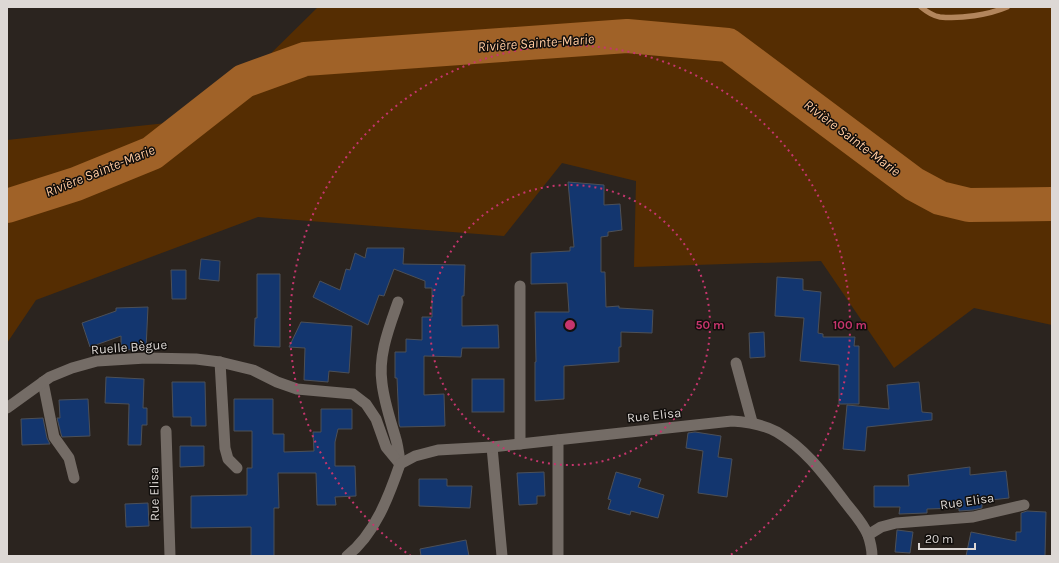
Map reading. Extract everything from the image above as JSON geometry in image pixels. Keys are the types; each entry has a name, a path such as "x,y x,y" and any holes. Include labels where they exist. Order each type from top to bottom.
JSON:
{"street":[{"path":"520,286 520,444"},
{"path":"347,556 355,550 376,521 391,492 400,464 396,438 381,382 385,341 398,302"},
{"name":"Ruelle Bègue","path":"7,408 50,377 72,368 97,361 146,358 196,359 220,362 253,370 277,382 297,389 353,394 366,404 376,419 386,447 400,464"},
{"path":"220,362 225,448 228,459 237,468"},
{"path":"736,363 752,422"},
{"path":"43,382 54,437 69,458 74,478"},
{"name":"Rue Elisa","path":"400,464 415,456 438,450 492,447 713,422 752,422 776,431 800,448 815,464 856,516 868,534 872,549 872,556"},
{"name":"Rue Elisa","path":"166,431 170,556"},
{"path":"558,440 558,556"},
{"path":"492,447 502,556"},
{"name":"Rue Elisa","path":"868,534 881,527 896,524 973,517 1024,505"}],"shaded area":[{"path":"318,7 1052,7 1052,325 974,308 894,368 821,261 634,267 636,181 562,163 504,236 258,217 36,300 7,343 7,140 204,119"}],"building":[{"path":"568,182 604,185 604,205 620,204 622,230 608,232 608,236 601,237 601,272 605,272 606,307 619,306 619,308 653,310 652,333 621,332 619,362 564,366 564,399 535,401 535,312 569,312 567,283 531,284 531,253 570,251 570,247 574,247"},
{"path":"367,248 404,248 403,264 465,265 464,296 462,296 462,326 498,325 499,348 462,348 461,357 424,356 424,395 444,394 445,426 400,427 399,424 397,378 395,378 395,352 406,352 406,339 422,340 422,317 432,317 432,288 425,288 425,281 394,269 384,296 379,295 368,325 313,297 320,281 340,290 346,269 350,270 355,253 365,258"},
{"path":"201,259 220,261 219,281 199,279"},
{"path":"171,270 186,270 186,299 172,299"},
{"path":"257,274 280,274 280,347 254,346 255,318 257,318"},
{"path":"777,277 803,279 803,290 821,292 818,333 823,334 823,337 855,337 854,346 859,346 859,404 839,404 839,365 800,361 804,318 775,316"},
{"path":"148,307 146,349 121,350 121,336 90,347 82,323 116,311 116,308"},
{"path":"301,322 352,326 349,373 329,371 328,382 304,380 305,348 289,347"},
{"path":"764,332 765,357 750,358 749,333"},
{"path":"106,377 144,379 143,408 147,408 147,425 142,425 141,445 128,445 129,404 105,403"},
{"path":"472,379 504,379 504,412 472,412"},
{"path":"172,382 205,382 206,426 191,426 191,417 173,417"},
{"path":"919,382 922,412 932,413 932,420 867,427 865,451 843,449 847,405 889,409 887,385"},
{"path":"88,399 90,436 62,437 57,418 60,418 59,400"},
{"path":"234,399 273,399 273,434 284,434 284,452 314,451 313,432 321,432 321,409 352,409 352,429 338,429 335,442 335,466 355,466 356,496 335,497 336,505 317,505 316,473 278,473 279,508 274,508 274,556 251,556 251,527 191,528 191,496 247,495 247,468 252,468 252,431 234,431"},
{"path":"43,418 47,438 50,444 22,445 21,419"},
{"path":"695,432 721,436 718,457 732,459 727,497 698,493 703,451 686,448 688,433"},
{"path":"180,446 204,446 204,466 180,467"},
{"path":"970,467 970,475 1006,471 1009,498 982,501 982,508 959,511 959,508 927,509 927,513 899,514 900,507 874,507 874,486 909,486 908,475"},
{"path":"544,472 545,496 537,496 537,504 519,505 517,473"},
{"path":"616,472 641,479 638,487 664,495 658,518 631,511 630,515 608,509 611,500 608,499"},
{"path":"419,479 447,479 447,486 472,486 470,508 419,506"},
{"path":"148,503 149,526 126,527 125,504"},
{"path":"1027,511 1046,512 1045,556 966,556 971,532 1016,541 1016,532 1021,532 1021,513"},
{"path":"897,530 913,532 910,553 895,552"},
{"path":"466,540 469,556 421,556 420,549"}],"waterway":[{"path":"921,7 935,16 940,17 965,17 1000,10 1007,7"},
{"name":"Rivière Sainte-Marie","path":"7,206 76,184 152,153 244,81 305,59 627,36 728,45 914,184 940,198 969,205 1052,204"}]}
